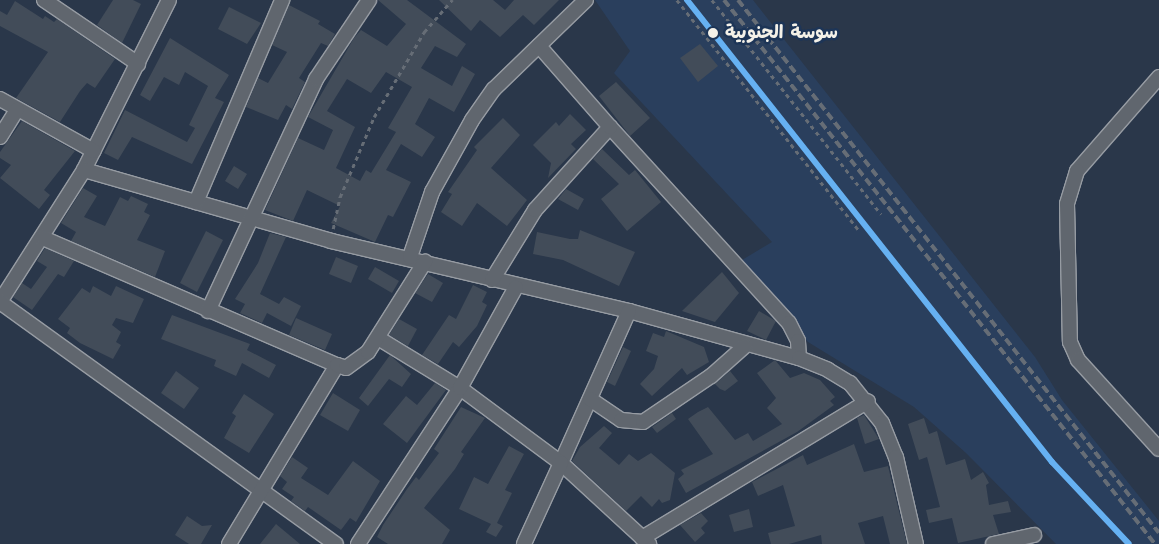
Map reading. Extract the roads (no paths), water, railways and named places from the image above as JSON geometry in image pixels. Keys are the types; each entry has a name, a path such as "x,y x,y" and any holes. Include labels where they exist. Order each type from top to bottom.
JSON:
{"street":[{"path":"44,0 138,64"},
{"path":"169,0 84,170 43,238 0,302 261,492 336,544"},
{"path":"196,202 282,0"},
{"path":"208,311 316,79 368,0"},
{"path":"410,256 432,192 472,120 494,89 586,0"},
{"path":"539,46 788,323 798,341 799,358"},
{"path":"1159,77 1082,164 1067,204 1070,342 1078,360 1159,449"},
{"path":"0,99 94,151"},
{"path":"0,138 17,110"},
{"path":"492,280 534,210 610,127"},
{"path":"84,170 331,241 410,256 425,262 516,287 629,311 746,346 799,358 850,383 868,401 896,457 916,544"},
{"path":"43,238 208,311 337,366 346,368 356,364 378,338 425,262"},
{"path":"358,544 460,388 516,287"},
{"path":"524,544 629,311"},
{"path":"378,338 460,388 561,463 646,541 868,401"},
{"path":"590,399 621,420 643,422 712,376 746,346"},
{"path":"229,544 337,366"},
{"path":"993,544 1034,535"}],"railway":[{"path":"724,0 1155,544"},
{"path":"738,0 1159,533"}],"place":[{"name":"سوسة الجنوبية","path":"713,33"}]}
